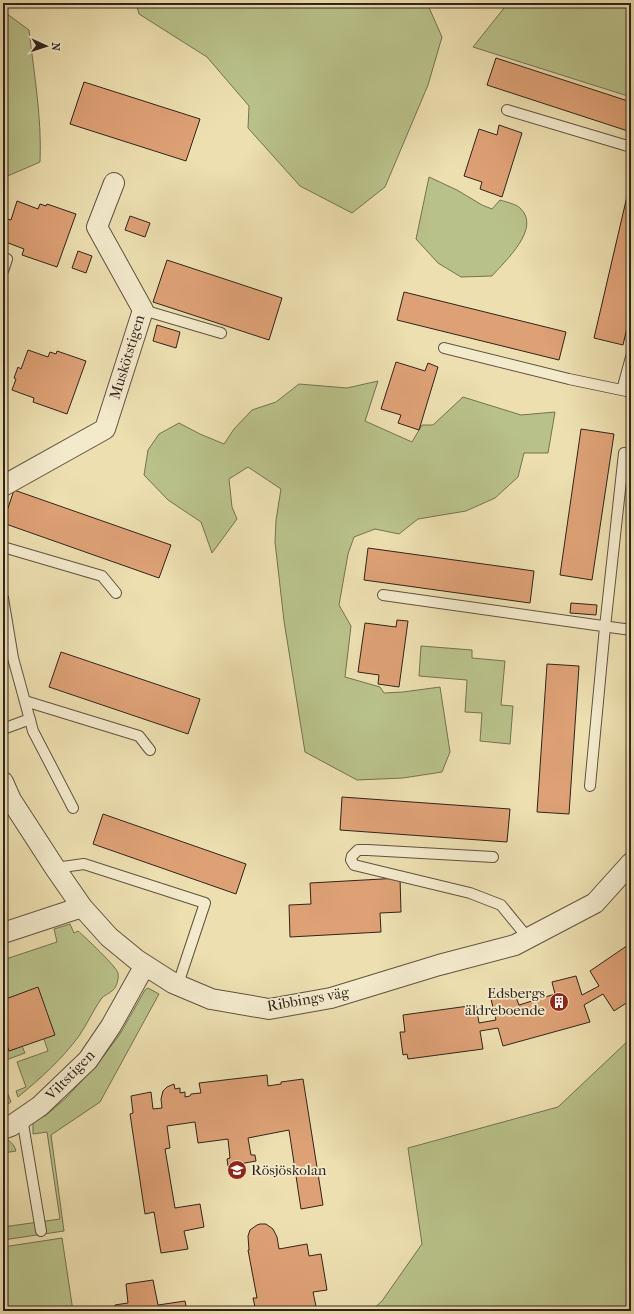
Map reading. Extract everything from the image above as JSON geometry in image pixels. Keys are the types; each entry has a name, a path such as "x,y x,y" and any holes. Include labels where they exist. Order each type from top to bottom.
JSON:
{"street":[{"name":"Muskötstigen","path":"3,486 105,429 143,310 97,227 114,183"},
{"name":"Ribbings väg","path":"3,782 11,800 55,868 82,907 109,937 137,960 166,978 211,999 269,1009 331,998 439,965 515,945 595,903 631,863"},
{"path":"3,933 82,907"},
{"name":"Viltstigen","path":"3,1129 11,1126 40,1106 88,1060 111,1026 145,965"}],"lane":[{"path":"507,110 631,147"},
{"path":"3,271 7,259"},
{"path":"143,310 222,333"},
{"path":"444,348 627,391 631,357"},
{"path":"590,786 605,626 624,453"},
{"path":"3,547 102,576 116,593"},
{"path":"383,596 631,630"},
{"path":"3,598 13,658 33,731 73,808"},
{"path":"25,701 139,736 150,750"},
{"path":"3,730 30,719"},
{"path":"493,857 358,850 354,853 351,860 354,865 359,867 470,893 501,906 528,938"},
{"path":"55,868 84,864 205,903 178,984"},
{"path":"22,1118 41,1231"}],"green space":[{"path":"136,3 427,3 442,37 428,85 385,187 352,213 300,186 248,128 249,106 207,57 139,14"},
{"path":"508,3 631,3 631,97 473,47"},
{"path":"3,11 29,30 40,129 40,162 3,178"},
{"path":"429,177 492,209 500,200 513,204 520,208 526,216 527,225 519,244 492,276 461,277 438,263 416,239"},
{"path":"378,381 365,421 412,442 422,425 433,425 463,397 521,415 555,412 548,453 524,453 518,477 495,498 466,511 418,519 399,534 375,529 354,537 348,554 339,605 351,626 345,677 380,687 384,693 440,687 450,752 442,772 403,778 357,780 305,752 284,621 275,542 276,520 281,489 248,467 229,479 232,507 237,519 212,553 201,522 168,500 144,475 148,450 159,434 179,423 224,444 234,429 252,410 276,402 299,384 347,388"},
{"path":"421,646 472,650 472,658 505,661 501,705 513,706 510,744 480,741 482,713 465,712 467,680 419,676"},
{"path":"70,924 74,933 78,931 116,969 118,977 116,987 101,999 79,1036 58,1061 18,1097 16,1091 26,1087 17,1062 48,1051 44,1039 38,988 3,1000 3,960 57,942 54,929"},
{"path":"148,988 159,994 100,1102 51,1135 64,1231 3,1240 3,1227 60,1219 47,1132 33,1134 33,1123 36,1116 45,1116 66,1098 103,1057 120,1034 145,990"},
{"path":"3,1034 9,1051 22,1046 25,1053 6,1060 3,1058"},
{"path":"631,1038 631,1311 371,1311 382,1301 422,1244 408,1148 558,1107"},
{"path":"3,1081 11,1102 3,1107"},
{"path":"3,1139 8,1140 14,1146 16,1151 3,1153"},
{"path":"62,1238 73,1311 3,1311 3,1247"}],"building":[{"path":"496,58 631,102 631,132 487,85"},
{"path":"84,82 200,119 186,161 70,124"},
{"path":"499,125 522,133 502,197 480,189 482,182 464,176 479,129 497,135"},
{"path":"628,192 631,193 631,310 623,345 594,338"},
{"path":"17,201 38,209 40,204 46,206 47,204 76,214 57,267 22,255 24,249 3,241 7,219 11,220"},
{"path":"130,216 150,223 145,237 125,230"},
{"path":"78,251 92,256 86,273 72,268"},
{"path":"167,260 282,298 269,340 153,302"},
{"path":"404,292 566,332 559,360 397,320"},
{"path":"157,325 180,332 176,348 153,341"},
{"path":"28,350 48,357 50,352 56,354 57,351 86,361 67,414 33,402 34,398 12,390 18,367 21,369"},
{"path":"396,362 425,371 428,363 438,367 419,430 398,423 401,415 381,409"},
{"path":"581,429 614,434 592,580 560,575"},
{"path":"14,490 171,545 159,578 3,523"},
{"path":"368,548 534,571 530,603 364,580"},
{"path":"571,603 597,605 596,615 570,613"},
{"path":"397,620 408,621 399,687 378,684 379,675 358,672 365,623 396,627"},
{"path":"61,652 200,699 188,734 49,687"},
{"path":"547,664 579,666 569,814 537,812"},
{"path":"342,797 510,809 507,842 340,830"},
{"path":"103,814 246,864 236,894 93,844"},
{"path":"400,878 401,912 380,913 381,932 290,937 289,905 311,904 310,883"},
{"name":"Edsbergs äldreboende","path":"631,943 631,1000 614,1011 603,994 584,1005 590,1022 503,1046 498,1028 480,1031 483,1049 408,1059 407,1054 403,1055 400,1032 405,1032 403,1015 476,1005 479,1023 496,1020 491,999 514,992 519,1005 555,994 552,982 576,976 582,995 599,986 590,971"},
{"path":"38,987 55,1035 9,1051 3,1034 3,1000"},
{"path":"267,1075 268,1086 281,1084 281,1082 303,1079 323,1205 301,1209 289,1130 248,1138 251,1155 255,1155 256,1161 228,1166 227,1159 230,1158 228,1139 198,1143 195,1122 167,1126 170,1148 165,1149 175,1208 200,1204 204,1227 184,1231 188,1249 161,1253 154,1212 145,1214 130,1114 133,1113 131,1096 151,1092 153,1109 162,1108 161,1099 163,1091 167,1087 174,1084 175,1089 180,1088 180,1093 185,1092 185,1097 190,1096 191,1094 201,1093 199,1083"},
{"path":"260,1224 266,1224 273,1229 277,1237 279,1249 307,1244 309,1256 321,1254 327,1290 313,1292 317,1311 256,1311 253,1298 257,1298 248,1250 248,1236 250,1230"},
{"path":"153,1280 158,1305 185,1301 187,1311 116,1311 115,1305 128,1303 126,1284"}],"place":[{"name":"Edsbergs äldreboende","path":"559,1002"},
{"name":"Rösjöskolan","path":"237,1170"}]}
